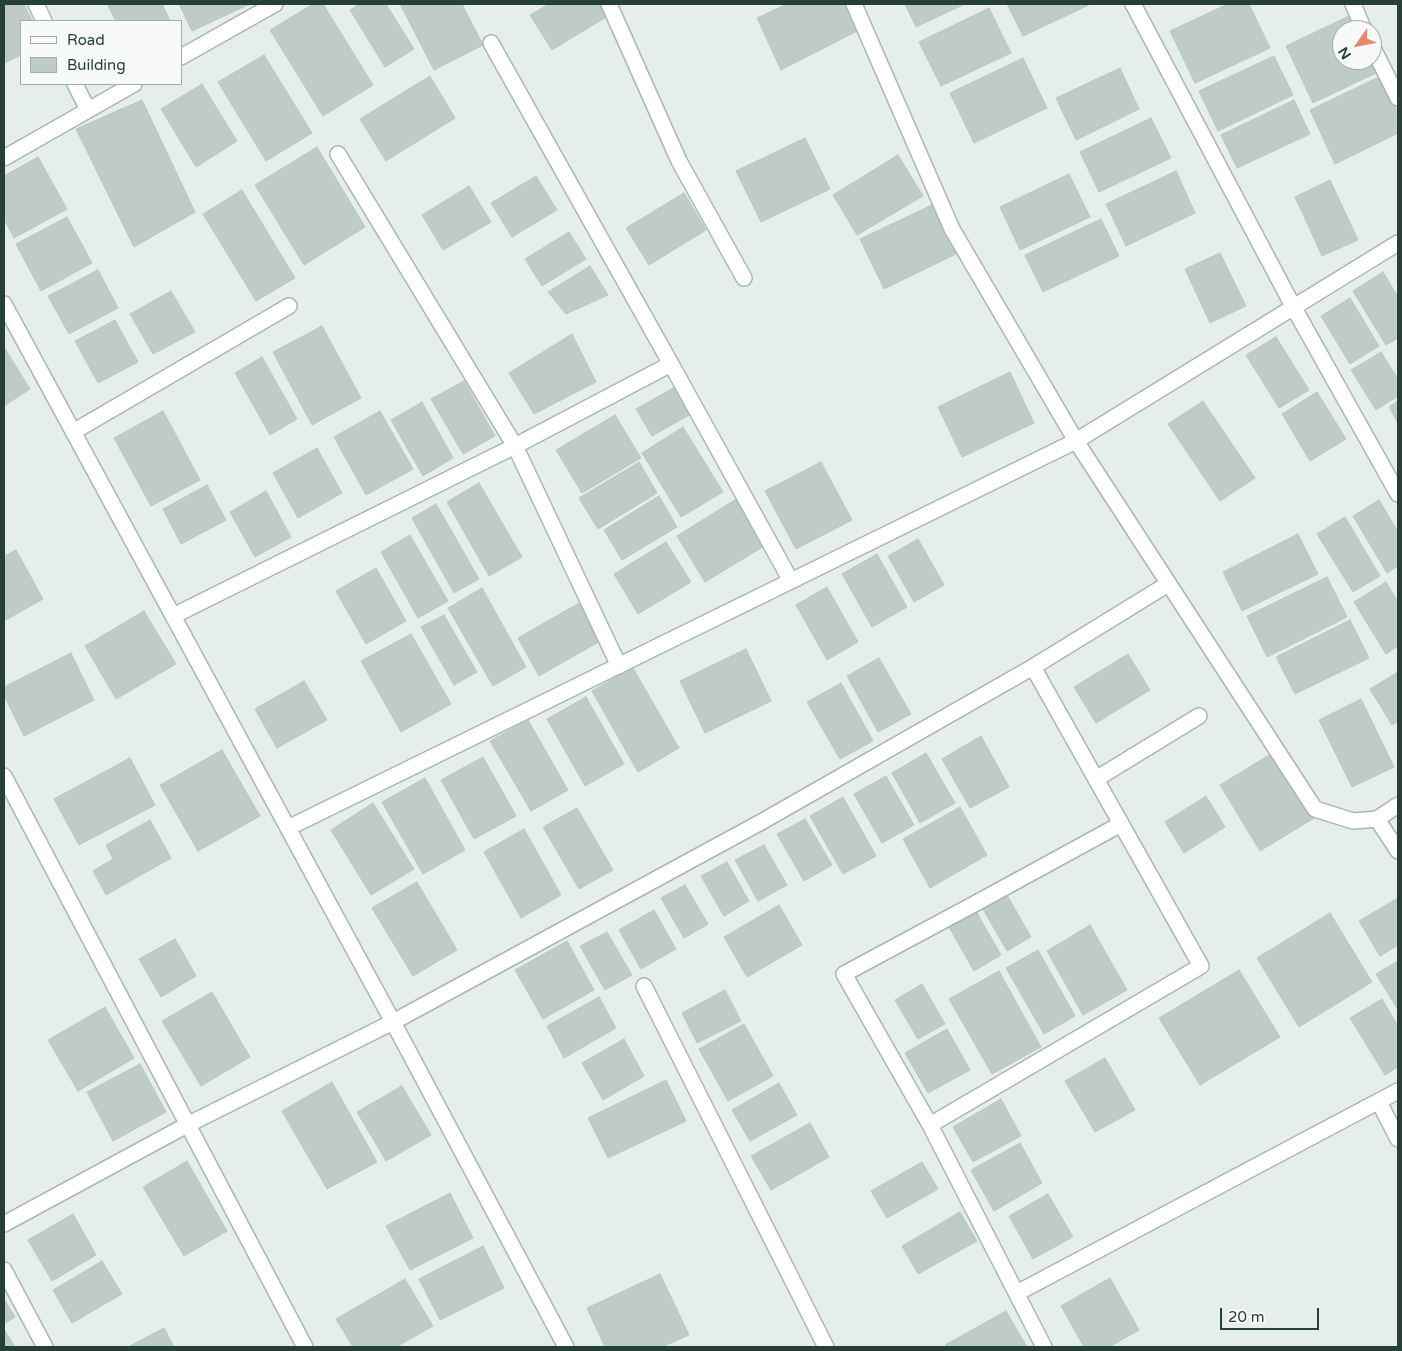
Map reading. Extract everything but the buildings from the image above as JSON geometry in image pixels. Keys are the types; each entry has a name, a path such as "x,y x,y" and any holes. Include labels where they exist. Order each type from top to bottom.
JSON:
{"street":[{"path":"36,4 44,20"},
{"path":"182,56 275,4"},
{"path":"609,4 679,161 744,278"},
{"path":"854,4 952,229 1076,441 1315,810 1352,821 1376,819 1398,805"},
{"path":"1133,4 1294,308 1398,494"},
{"path":"1353,4 1360,20"},
{"path":"491,43 791,581"},
{"path":"1382,66 1398,98"},
{"path":"75,85 88,110"},
{"path":"4,158 132,85"},
{"path":"338,154 515,446 619,666"},
{"path":"288,828 1076,441 1398,243"},
{"path":"4,304 393,1022 566,1347"},
{"path":"73,432 289,306"},
{"path":"173,616 515,446 671,364"},
{"path":"4,1224 187,1125 393,1022 762,821 1033,667 1168,584"},
{"path":"930,1125 1201,966 1033,667"},
{"path":"1096,779 1199,716"},
{"path":"4,776 305,1347"},
{"path":"1376,819 1398,851"},
{"path":"1044,1347 930,1125 844,974 1122,824"},
{"path":"644,986 826,1347"},
{"path":"1017,1293 1398,1091"},
{"path":"1378,1102 1398,1139"},
{"path":"4,1270 45,1347"}]}
